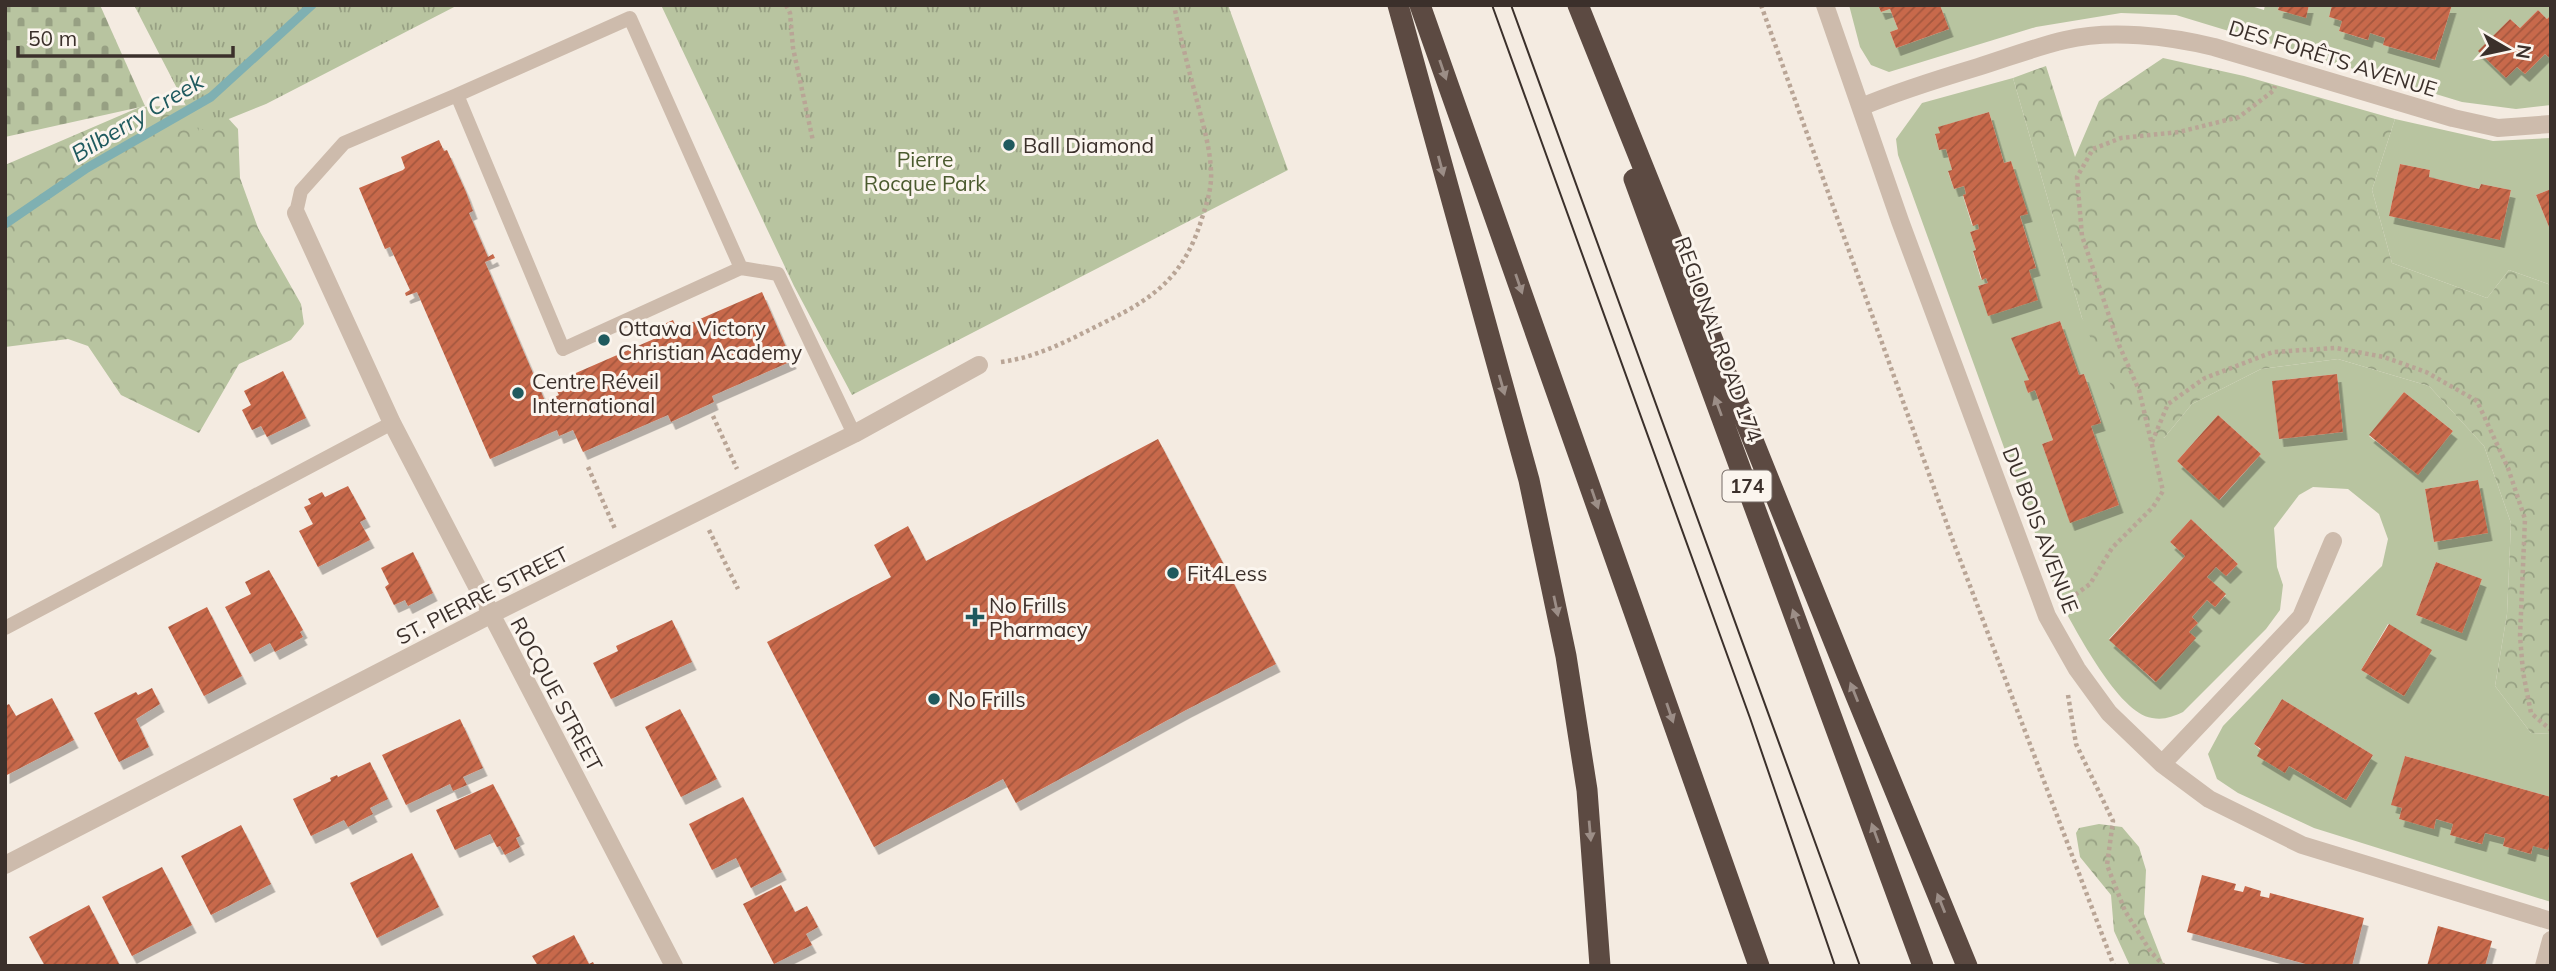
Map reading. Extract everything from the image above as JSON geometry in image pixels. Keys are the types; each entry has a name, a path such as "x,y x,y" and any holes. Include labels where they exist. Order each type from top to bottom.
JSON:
{"highway":[{"path":"1398,5 1529,480 1566,656 1587,790 1602,966"},
{"path":"1420,5 1759,966"},
{"name":"REGIONAL ROAD 174","path":"1570,5 1923,966"},
{"path":"1578,5 1967,966"}],"street":[{"name":"DU BOIS AVENUE","path":"1825,5 1899,221 2047,616 2077,669 2109,713 2162,764 2209,799 2302,845 2551,921"},
{"name":"DES FORÊTS AVENUE","path":"1861,107 1897,92 2067,40 2098,36 2155,37 2185,40 2453,118 2498,128 2551,124"},
{"name":"ROCQUE STREET","path":"296,213 392,423 674,966"},
{"name":"ST. PIERRE STREET","path":"5,865 490,615 854,434 979,365"},
{"path":"2162,764 2301,617 2333,541"},
{"path":"2544,966 2551,940"}],"lane":[{"path":"296,213 301,191 344,142 630,18 741,268"},
{"path":"457,95 563,349 741,268 778,274 854,434"},
{"path":"5,628 392,423"}],"path":[{"path":"786,5 790,13 793,48 813,141"},
{"path":"979,365 1019,360 1054,347 1119,316 1155,294 1184,263 1209,198 1212,172 1174,5"},
{"path":"1761,5 1948,528 2114,966"},
{"path":"2047,616 2090,584 2112,548 2153,507 2163,491 2139,390 2119,345 2082,236 2077,177 2093,149 2121,138 2179,132 2239,117 2273,91 2281,66"},
{"path":"2151,443 2168,404 2205,378 2273,352 2336,348 2384,357 2426,372 2477,401 2508,468 2525,519 2520,636 2523,672 2531,713 2551,730"},
{"path":"713,416 746,489"},
{"path":"587,467 624,550"},
{"path":"701,511 738,589"},
{"path":"2077,669 2067,698 2076,744 2113,821 2107,865 2125,911 2151,952 2164,966"}],"green space":[{"path":"5,5 100,5 145,106 5,137"},
{"path":"134,5 458,5 266,104 199,131"},
{"name":"Pierre Rocque Park","path":"661,5 1228,5 1288,170 852,395 794,286"},
{"path":"1849,5 1878,5 1881,12 1890,9 1898,29 1890,32 1896,48 1949,29 1940,5 2248,5 2264,10 2265,5 2278,5 2278,10 2306,17 2309,5 2332,5 2329,17 2342,21 2339,31 2367,40 2370,33 2385,38 2383,45 2435,60 2452,5 2551,5 2551,15 2547,19 2538,10 2520,28 2510,19 2479,51 2506,78 2517,67 2525,74 2545,54 2551,59 2551,105 2516,109 2462,102 2176,15 2121,13 2036,27 1889,72 1871,65 1860,47"},
{"path":"2163,58 2244,76 2395,119 2372,190 2392,263 2487,298 2509,270 2551,285 2551,734 2531,733 2495,686 2507,614 2511,523 2484,446 2429,386 2338,359 2261,369 2192,404 2164,438 2124,416 2082,318 2013,78 2046,66 2075,157 2099,101"},
{"path":"2013,78 2082,318 2164,438 2192,404 2261,369 2338,359 2429,386 2484,446 2511,523 2507,614 2495,686 2531,733 2551,734 2551,797 2405,756 2392,805 2402,808 2399,819 2434,828 2436,819 2453,824 2450,835 2481,844 2485,833 2505,838 2503,846 2531,854 2533,846 2551,839 2551,902 2314,828 2238,793 2217,779 2208,754 2223,726 2382,566 2388,539 2379,514 2348,489 2313,487 2299,495 2274,528 2277,567 2283,585 2280,610 2266,629 2183,712 2168,718 2152,718 2139,713 2112,687 2060,602 1898,155 1896,139 1922,103","holes":["1989,112 2004,163 2011,161 2027,213 2020,216 2036,267 2029,270 1988,315 1978,286 1988,283 1986,278 1981,279 1970,232 1979,229 1978,224 1972,225 1963,196 1966,194 1964,186 1954,189 1948,172 1952,170 1946,149 1939,150 1935,135 1940,133 1939,127","2060,321 2079,375 2084,374 2101,422 2091,426 2119,505 2070,522 2042,444 2053,440 2035,390 2028,393 2025,382 2029,380 2012,338","2337,374 2343,432 2279,439 2273,381","2404,392 2453,431 2418,474 2369,436","2218,415 2261,454 2220,500 2177,461","2478,480 2487,533 2434,542 2425,489","2191,519 2238,564 2227,576 2216,567 2207,577 2226,595 2215,607 2207,600 2192,617 2198,623 2189,632 2195,639 2155,682 2109,639 2185,556 2170,542","2436,562 2482,579 2461,632 2416,615","2389,624 2404,696 2361,670","2282,699 2373,755 2346,800 2289,766 2285,772 2254,744"]},
{"path":"215,104 238,129 240,178 258,228 301,304 304,324 291,340 239,364 199,433 121,395 88,346 68,339 5,347 5,165 140,107"},
{"path":"2395,119 2493,141 2551,138 2551,189 2536,195 2551,232 2551,285 2509,270 2487,298 2392,263 2372,190","holes":["2400,164 2430,170 2429,177 2479,189 2481,184 2511,190 2500,239 2389,216"]},
{"path":"2099,824 2122,827 2139,847 2146,870 2144,914 2163,963 2167,966 2130,966 2114,931 2111,895 2080,857 2076,833 2079,828"}],"building":[{"path":"1878,5 1940,5 1949,29 1896,48 1890,32 1898,29 1890,9 1881,12"},
{"path":"2279,5 2309,5 2306,18 2278,10"},
{"path":"2332,5 2452,5 2435,60 2383,45 2385,38 2370,33 2368,40 2339,31 2342,21 2329,17"},
{"path":"2538,10 2547,19 2551,15 2551,59 2545,54 2525,74 2517,67 2506,78 2478,51 2510,19 2520,28"},
{"path":"1989,112 2004,163 2011,161 2028,214 2020,216 2036,268 2029,270 2038,300 1988,316 1978,286 1988,283 1986,278 1982,280 1970,232 1979,229 1978,224 1973,226 1963,195 1966,194 1964,186 1954,189 1948,171 1952,170 1946,149 1939,150 1935,134 1940,133 1938,127"},
{"path":"439,140 444,151 447,150 466,192 473,211 469,213 488,257 493,254 495,258 485,262 545,401 559,395 553,383 663,335 660,326 673,320 677,329 762,292 792,361 712,396 714,402 671,422 668,415 583,452 573,430 559,436 557,430 490,459 417,292 406,296 405,293 410,290 390,247 385,249 359,188 403,170 405,168 401,157"},
{"path":"2400,164 2430,170 2429,177 2479,189 2481,184 2511,190 2500,240 2389,216"},
{"path":"2551,189 2551,232 2536,195"},
{"path":"2060,321 2079,375 2084,374 2101,423 2091,426 2119,505 2070,523 2042,444 2053,440 2035,390 2028,393 2024,381 2029,380 2011,338"},
{"path":"283,371 306,418 267,437 261,426 252,430 242,410 251,405 244,391"},
{"path":"2337,374 2343,432 2279,439 2272,381"},
{"path":"2404,392 2453,431 2418,475 2369,435"},
{"path":"2218,415 2261,454 2219,500 2177,461"},
{"path":"1158,439 1276,664 1016,803 1003,779 874,847 767,642 891,577 874,545 908,526 926,561"},
{"path":"2478,480 2488,533 2434,542 2425,489"},
{"path":"348,486 366,519 360,522 370,540 318,567 299,531 313,524 304,507 311,504 308,499 322,492 325,497"},
{"path":"2191,519 2238,564 2226,576 2216,567 2207,577 2226,594 2215,607 2207,600 2192,617 2198,623 2189,632 2196,638 2156,682 2109,640 2185,556 2170,542"},
{"path":"413,552 433,593 408,606 405,600 394,605 385,587 389,584 381,568"},
{"path":"2436,562 2482,579 2462,633 2416,615"},
{"path":"269,570 303,630 300,632 303,637 275,652 270,643 250,654 225,607 251,594 245,582"},
{"path":"207,607 242,676 204,696 168,627"},
{"path":"672,620 692,662 611,699 593,663 618,651 616,646"},
{"path":"2389,624 2432,650 2404,696 2361,670"},
{"path":"152,688 160,704 136,719 149,747 119,762 94,713 136,692 138,695"},
{"path":"52,698 74,740 5,776 5,706 9,704 16,716"},
{"path":"2282,699 2373,755 2346,800 2289,766 2285,773 2257,756 2261,749 2254,744"},
{"path":"680,709 717,779 681,797 645,727"},
{"path":"460,719 483,768 463,777 467,785 453,791 450,784 406,805 382,755"},
{"path":"2405,756 2551,797 2551,839 2548,850 2533,846 2531,854 2503,846 2505,838 2485,833 2482,844 2450,835 2453,824 2436,819 2434,829 2399,819 2402,808 2391,805"},
{"path":"370,762 388,799 370,808 373,814 348,827 344,820 311,836 293,799 331,781 330,778"},
{"path":"493,784 520,836 516,838 520,847 505,855 490,834 455,850 436,810"},
{"path":"743,797 782,872 751,888 736,858 712,870 689,824"},
{"path":"241,825 271,884 211,915 181,856"},
{"path":"412,853 439,907 377,938 350,883"},
{"path":"162,867 192,925 132,956 102,897"},
{"path":"2202,875 2236,884 2234,890 2243,892 2245,886 2261,891 2260,896 2269,898 2270,893 2364,918 2352,966 2313,966 2187,932"},
{"path":"781,885 795,912 807,906 818,927 806,934 812,945 774,964 743,904"},
{"path":"89,905 119,964 45,966 29,937"},
{"path":"2438,926 2492,941 2485,966 2427,966"},
{"path":"574,935 589,964 593,962 595,966 538,966 532,956"}],"waterway":[{"name":"Bilberry Creek","path":"5,224 87,168 211,97 312,5"}],"tram line":[{"path":"1492,5 1750,718 1835,966"},
{"path":"1511,5 1860,966"}],"place":[{"name":"Ball Diamond","path":"1009,145"},
{"name":"Ottawa Victory Christian Academy","path":"604,340"},
{"name":"Centre Réveil International","path":"518,393"},
{"name":"Fit4Less","path":"1173,573"},
{"name":"No Frills Pharmacy","path":"975,617"},
{"name":"No Frills","path":"934,699"}]}
